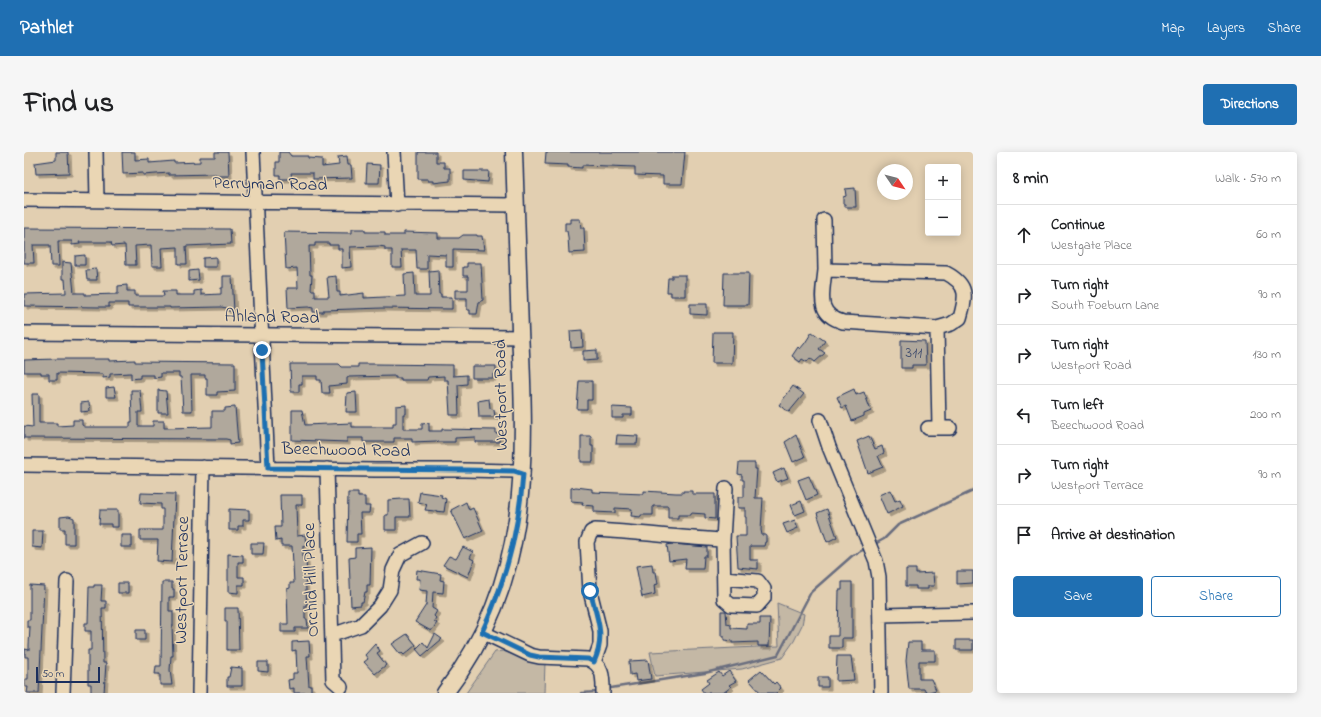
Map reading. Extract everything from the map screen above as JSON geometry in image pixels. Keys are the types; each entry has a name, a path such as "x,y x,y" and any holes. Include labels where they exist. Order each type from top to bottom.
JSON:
{"main road":[{"name":"Westport Road","path":"445,693 473,653 503,583 511,555 520,511 523,474 523,368 520,338 514,152"}],"street":[{"path":"96,152 98,201"},
{"path":"253,152 268,468"},
{"path":"394,152 397,204"},
{"name":"Perryman Road","path":"24,200 516,206"},
{"path":"824,220 823,299 826,313 831,318 843,322 937,328 951,324 960,318 965,300 969,295 956,278 946,274 824,270"},
{"path":"937,328 939,428"},
{"name":"Ahland Road","path":"24,333 520,338"},
{"path":"820,420 829,447 871,548 879,577 881,693"},
{"name":"Beechwood Road","path":"24,464 514,471 523,474"},
{"name":"Westport Terrace","path":"199,693 203,467"},
{"name":"Orchid Hill Place","path":"327,469 333,680 341,687"},
{"path":"724,578 726,488"},
{"path":"594,662 600,645 600,631 590,591 587,542 591,532 595,530 638,532 681,538 724,540"},
{"path":"332,635 361,625 380,606 390,590 394,570 400,555 422,543"},
{"path":"63,693 67,581"},
{"path":"880,615 973,613"},
{"path":"482,632 530,655 539,657 588,659 594,662 599,666 602,674 603,693"}],"shaded area":[{"path":"777,603 804,614 802,625 794,641 782,658 742,669 655,676 650,652 779,646"},
{"path":"503,651 525,659 545,662 544,693 466,693 495,652"}],"building":[{"path":"56,152 68,152 69,173 36,174 35,163 56,160"},
{"path":"122,152 135,152 135,160 149,159 149,163 174,161 174,163 200,162 200,157 215,157 215,152 228,152 229,176 216,176 216,174 169,175 169,173 143,175 143,173 123,174"},
{"path":"279,152 288,152 291,156 308,156 308,158 322,159 322,167 339,165 338,157 347,156 348,165 351,165 352,178 313,179 313,173 291,173 292,179 280,179 280,175 276,175 276,162 279,162"},
{"path":"418,152 436,152 436,162 444,162 444,168 450,168 450,181 433,183 433,181 428,181 428,179 418,179"},
{"path":"546,152 685,152 682,184 663,184 663,176 635,175 635,167 582,165 582,168 568,167 568,165 545,164"},
{"path":"367,164 380,165 379,183 366,183"},
{"path":"464,171 489,171 488,182 464,180"},
{"path":"855,188 856,207 845,207 845,204 843,204 843,197 846,196 845,189"},
{"path":"570,219 580,219 581,228 584,228 585,252 569,253 565,223 570,223"},
{"path":"24,228 230,229 231,244 186,246 187,264 178,264 178,247 161,248 162,266 152,266 151,245 135,246 136,265 126,265 125,245 112,246 111,242 79,242 80,244 72,245 72,241 58,241 59,266 51,266 50,245 33,245 34,263 24,263"},
{"path":"352,229 365,229 365,232 385,232 385,235 404,235 404,232 438,233 438,238 459,238 463,235 477,235 482,236 484,250 453,249 453,267 446,267 446,255 427,254 427,269 417,269 416,250 401,250 402,267 392,267 392,250 385,250 385,247 379,246 350,247 351,267 342,268 342,249 338,249 338,245 329,245 329,243 315,243 315,246 309,246 310,275 312,275 311,290 315,290 315,297 329,297 327,277 336,276 337,292 340,292 340,296 364,293 364,298 405,296 404,274 414,273 415,296 430,296 429,271 438,270 439,294 441,294 441,297 452,297 452,309 383,308 323,310 323,312 313,312 313,308 308,307 288,308 287,288 298,288 297,268 286,269 284,232 352,233"},
{"path":"85,255 85,265 75,265 75,256"},
{"path":"216,257 216,267 203,267 203,258"},
{"path":"62,262 71,263 74,293 85,293 85,295 118,294 118,286 127,285 127,291 135,291 135,296 164,296 163,291 176,291 176,295 194,295 194,291 201,290 201,295 221,294 221,288 223,288 223,276 232,276 234,311 227,311 227,308 221,307 128,307 128,303 109,303 109,307 24,306 24,294 66,293 65,279 62,279"},
{"path":"467,263 481,263 483,300 479,302 477,314 470,314 470,310 467,310 467,298 455,298 455,290 468,290 468,276 463,276 463,267 467,267"},
{"path":"96,269 97,280 87,280 86,270"},
{"path":"198,270 199,280 189,281 189,271"},
{"path":"724,273 749,273 748,305 723,305"},
{"path":"672,275 685,275 685,296 671,296 671,292 667,292 668,278 672,278"},
{"path":"690,304 707,304 707,315 690,314"},
{"path":"582,330 583,347 571,348 570,331"},
{"path":"713,332 733,332 732,363 712,363"},
{"path":"812,332 825,341 819,349 825,353 815,362 810,358 807,362 802,359 800,362 792,356 798,347 800,349 805,343"},
{"path":"901,340 925,341 926,365 912,365 912,368 901,368"},
{"path":"597,350 597,360 583,361 583,351"},
{"path":"109,359 109,361 135,360 135,362 235,363 235,391 217,392 217,395 207,395 207,378 205,378 205,375 191,375 192,411 183,411 181,377 179,377 179,373 161,373 161,377 154,378 154,375 140,375 140,378 131,379 131,373 110,374 110,377 103,378 103,374 57,373 57,380 49,380 49,374 41,374 41,372 24,372 24,360"},
{"path":"290,364 339,364 342,367 358,367 358,364 453,365 453,376 467,375 467,384 458,385 459,415 450,415 448,380 444,380 444,376 428,377 427,380 401,380 401,378 395,378 395,376 349,377 347,378 347,384 329,386 330,393 322,393 321,380 317,380 317,376 302,376 302,384 299,384 299,392 291,392"},
{"path":"472,366 496,366 496,374 493,374 493,378 472,378"},
{"path":"579,381 592,381 592,400 587,400 587,409 577,409"},
{"path":"793,386 804,394 789,412 779,405"},
{"path":"114,387 116,397 106,397 106,388"},
{"path":"854,389 856,395 864,392 871,411 852,421 846,406 842,408 837,397"},
{"path":"131,390 140,390 142,412 138,412 138,426 153,426 153,421 164,421 164,428 212,427 212,411 225,411 225,408 235,407 238,443 230,444 230,440 226,439 24,438 24,426 33,427 32,394 39,394 39,423 57,423 57,426 73,425 73,420 82,420 82,425 85,427 130,427 130,422 132,422"},
{"path":"158,390 166,391 168,413 158,413"},
{"path":"356,392 357,412 346,412 347,393"},
{"path":"489,399 490,408 494,410 495,417 479,417 478,401"},
{"path":"89,402 90,411 81,412 81,403"},
{"path":"406,405 406,414 403,414 403,429 422,429 422,424 429,423 429,431 442,431 442,429 496,430 496,434 500,434 499,442 475,442 475,437 455,438 455,442 412,442 412,438 394,438 394,442 363,442 363,438 347,438 347,442 292,440 292,410 302,410 305,425 352,423 352,427 393,427 393,423 396,423 396,406"},
{"path":"612,407 632,408 632,415 623,415 623,418 612,418"},
{"path":"617,435 638,436 637,444 616,444"},
{"path":"796,435 805,457 793,462 785,442"},
{"path":"581,436 591,436 591,446 593,446 593,462 581,462"},
{"path":"869,436 875,449 882,446 884,453 878,456 883,467 868,473 857,441"},
{"path":"739,463 755,463 755,469 757,469 755,498 763,498 761,530 762,535 766,535 766,542 764,546 750,546 750,560 758,560 758,569 738,567 736,536 746,536 745,508 738,508 738,497 744,497 744,480 742,480 742,475 738,474"},
{"path":"784,468 788,478 777,482 773,473"},
{"path":"809,476 817,495 806,500 798,480"},
{"path":"576,487 592,489 592,492 644,494 644,491 683,493 683,491 692,491 692,494 715,494 715,519 705,518 705,514 691,513 691,515 678,515 678,518 668,518 668,506 653,506 653,515 641,515 641,517 631,516 632,509 615,508 615,513 594,512 594,506 582,505 583,502 571,501 571,488"},
{"path":"890,490 895,501 900,499 903,506 887,514 879,495"},
{"path":"420,492 442,495 441,497 446,499 444,512 425,510 427,504 418,502"},
{"path":"141,493 175,494 172,562 157,561 158,540 140,540 140,530 163,530 163,509 161,509 161,504 140,503"},
{"path":"348,493 358,493 358,497 365,497 365,506 370,506 369,513 360,513 361,534 357,534 357,542 347,542"},
{"path":"280,495 302,495 302,505 296,505 297,536 305,535 306,546 303,546 303,560 306,560 307,575 305,575 307,605 305,605 305,619 307,619 308,628 295,628 295,632 281,632 281,624 288,624 287,589 290,588 290,583 294,583 292,546 281,546 281,540 276,541 275,527 281,527"},
{"path":"409,499 410,517 396,517 396,530 385,530 385,515 388,515 388,500"},
{"path":"801,501 805,511 795,515 791,505"},
{"path":"466,502 469,510 473,508 483,531 465,539 451,510"},
{"path":"229,509 249,510 249,520 243,520 243,526 238,526 238,530 229,530"},
{"path":"827,509 837,537 827,542 817,513"},
{"path":"100,510 118,510 118,527 111,527 111,524 99,524"},
{"path":"69,516 74,518 74,544 65,544 65,529 60,529 60,517"},
{"path":"795,520 798,528 787,533 783,524"},
{"path":"32,531 43,531 42,548 32,547"},
{"path":"121,535 132,535 132,547 121,547"},
{"path":"251,543 264,543 263,554 251,554"},
{"path":"672,544 707,547 707,556 704,556 703,569 685,569 686,559 669,561 667,545"},
{"path":"371,547 370,585 367,585 367,592 365,592 361,605 351,606 349,558 355,557 355,548"},
{"path":"463,547 473,552 470,558 474,560 468,577 443,565 449,556 456,559"},
{"path":"228,554 243,555 243,562 238,562 238,577 244,577 244,585 238,585 238,593 228,592"},
{"path":"652,564 653,572 656,572 658,584 654,585 655,594 642,597 636,566"},
{"path":"906,569 916,569 916,574 933,573 934,586 928,586 928,589 916,589 916,586 906,586"},
{"path":"417,570 441,574 440,580 444,581 443,593 433,592 432,608 437,611 434,616 436,618 434,621 437,623 431,631 415,622 426,605 427,591 419,590 420,579 416,579"},
{"path":"957,571 973,571 973,583 957,584"},
{"path":"162,582 172,582 172,589 174,589 174,597 169,597 169,611 173,611 173,656 171,656 170,670 172,685 160,685 160,674 155,674 156,666 161,666"},
{"path":"842,582 852,582 852,638 842,638 842,648 829,648 829,636 838,636 839,590 842,590"},
{"path":"118,583 128,583 128,593 118,593"},
{"path":"30,585 44,586 39,693 27,693 28,687 25,687 25,679 28,679 28,657 25,657 25,649 29,650 30,627 27,627 27,620 30,620"},
{"path":"94,585 102,585 101,601 106,601 106,608 102,608 103,663 106,663 104,693 91,693 91,684 88,684 88,650 91,650 91,631 85,631 85,623 88,623 89,587 94,587"},
{"path":"225,608 238,608 239,650 227,650 227,621 225,621"},
{"path":"721,611 726,611 727,624 731,625 731,628 747,629 747,624 760,624 760,618 770,618 769,646 758,646 758,642 732,643 732,641 724,640 724,636 721,636"},
{"path":"136,630 145,630 145,640 136,640"},
{"path":"407,634 416,645 404,655 402,653 400,654 392,644"},
{"path":"435,634 442,639 422,656 416,649 423,642 428,648"},
{"path":"956,640 973,640 973,650 956,650"},
{"path":"309,641 310,656 307,656 309,686 311,686 311,693 294,693 294,688 289,689 288,680 293,679 293,673 297,673 296,650 292,651 292,642"},
{"path":"908,642 921,642 921,650 935,650 935,661 919,661 919,679 931,679 936,690 926,693 924,689 909,689 906,661"},
{"path":"375,644 380,651 377,653 386,665 375,674 364,662 368,659 365,655"},
{"path":"837,656 851,656 854,680 836,681"},
{"path":"648,660 651,679 636,681 635,674 630,675 629,661"},
{"path":"258,662 268,662 268,672 258,671"},
{"path":"231,667 242,668 242,686 227,686 227,677 229,677"},
{"path":"761,670 774,684 776,682 781,688 776,693 761,693 749,680"},
{"path":"729,671 736,681 729,685 731,687 723,693 704,693 701,689 709,683 707,680 719,672 722,676"},
{"path":"818,677 828,677 828,687 818,687"}],"waterway":[{"path":"873,545 884,539 898,525 973,491"},
{"path":"611,688 705,673 778,655 811,592 853,555 867,548"},
{"path":"581,693 597,692"}],"route":[{"path":"262,350 268,468 514,471 523,474 520,511 511,555 494,607 482,632 530,655 539,657 588,659 594,662 600,645 600,631 590,591"}]}
